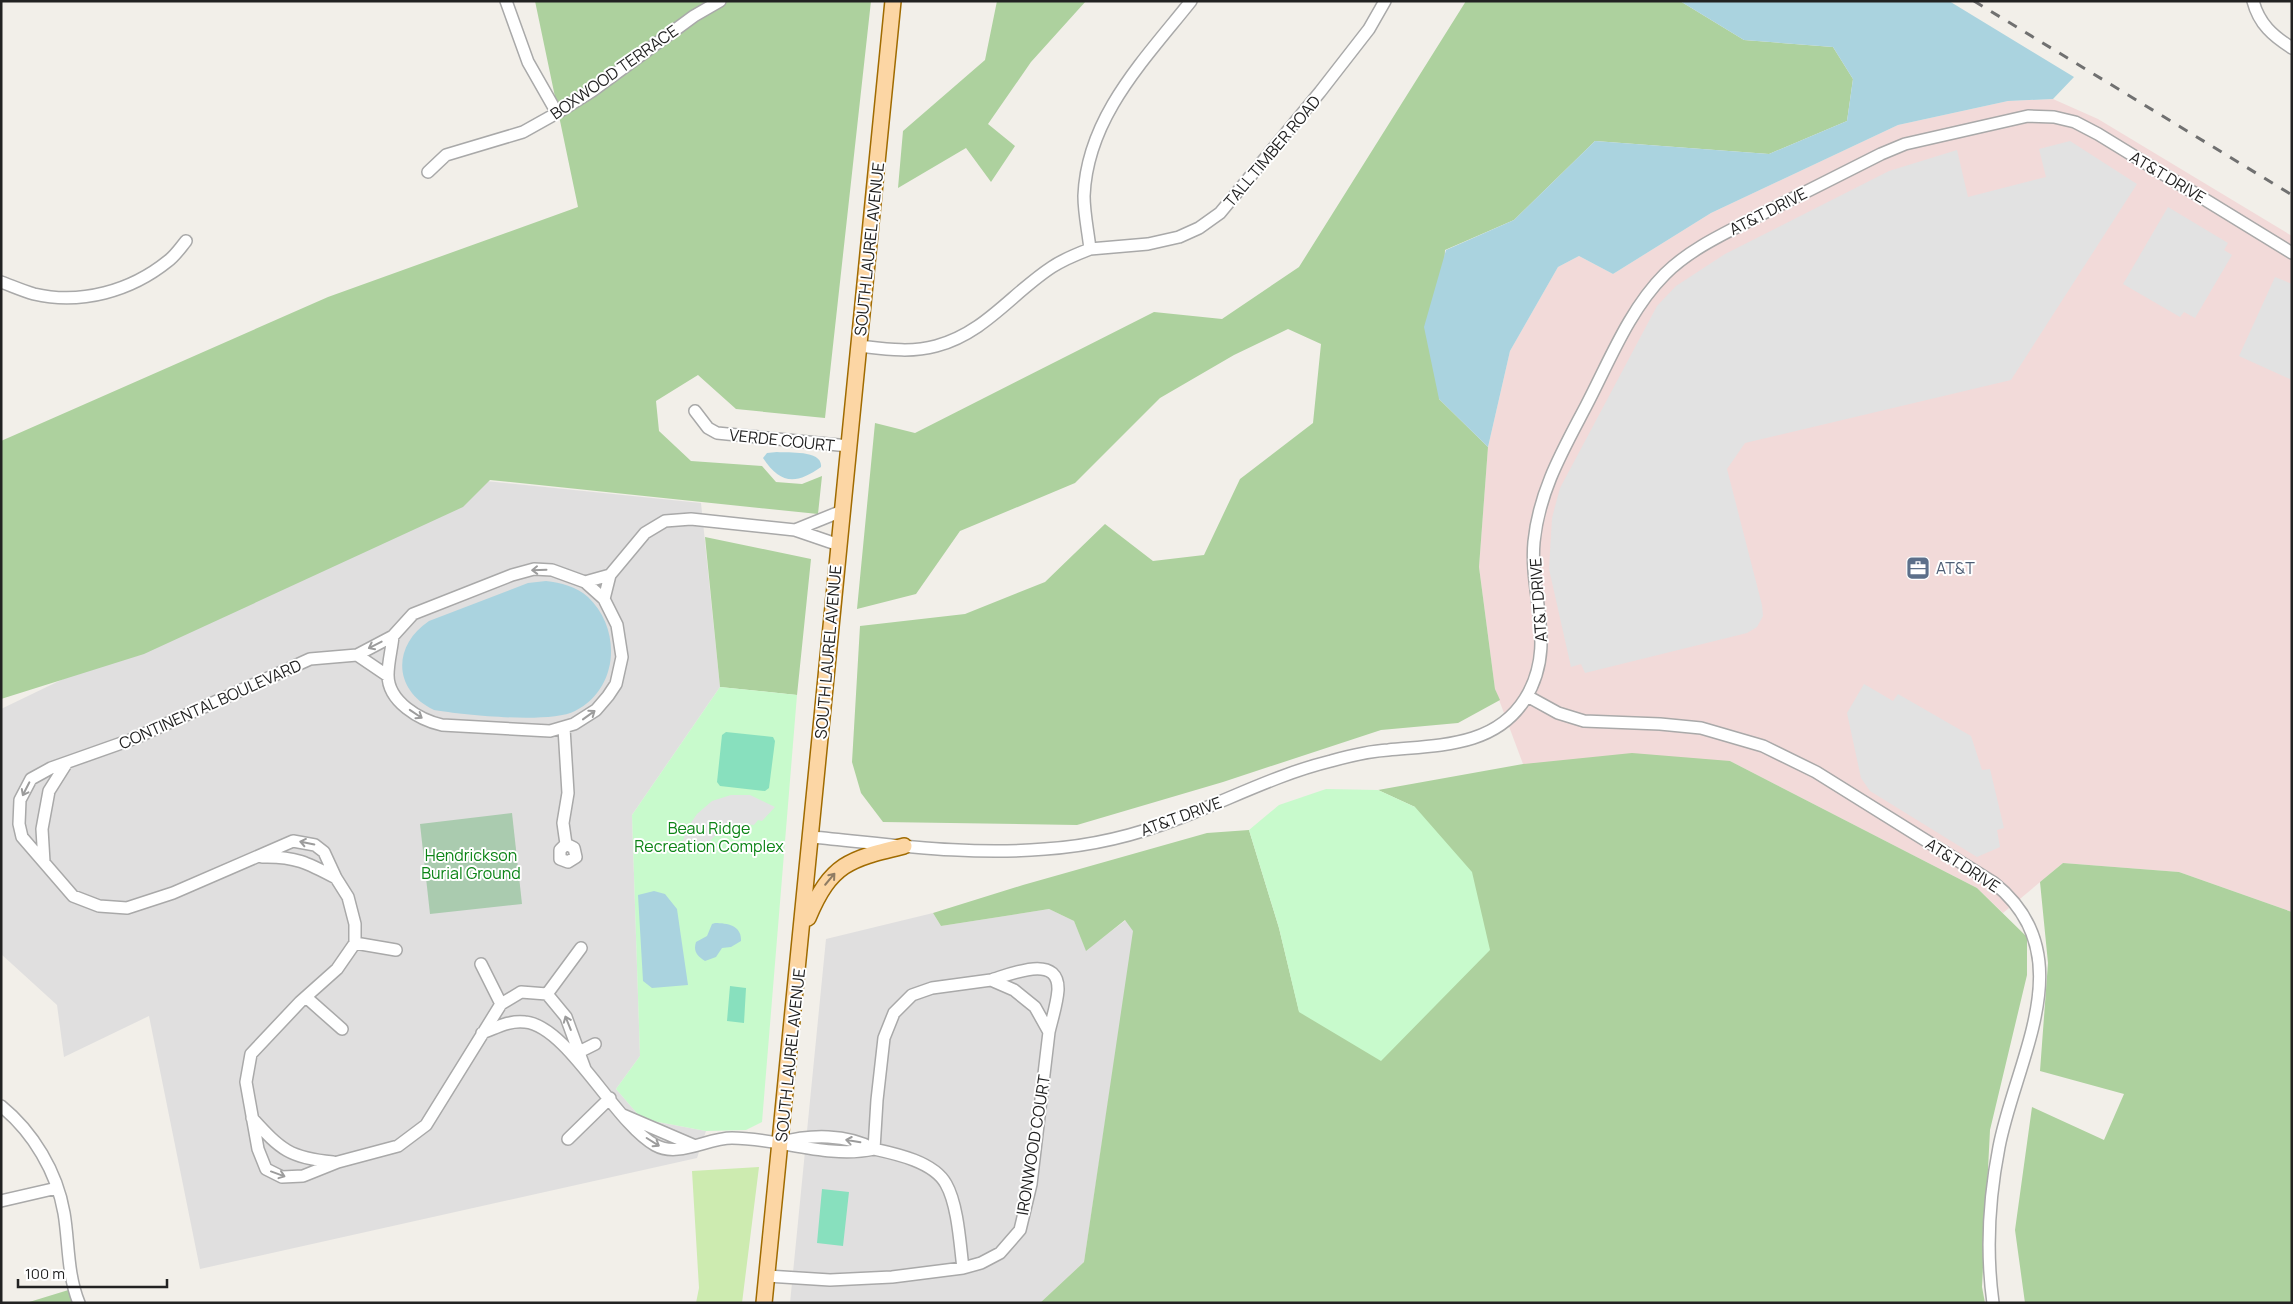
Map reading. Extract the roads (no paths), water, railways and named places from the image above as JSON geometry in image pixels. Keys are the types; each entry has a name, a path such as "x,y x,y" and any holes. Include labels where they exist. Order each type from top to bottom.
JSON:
{"main road":[{"name":"SOUTH LAUREL AVENUE","path":"764,1303 802,938 842,511 894,1"},
{"path":"802,938 814,903 832,876 845,864 868,855 904,846"}],"street":[{"path":"506,1 528,62 557,114"},
{"path":"1090,249 1085,213 1085,181 1093,147 1102,125 1122,89 1191,1"},
{"name":"TALL TIMBER ROAD","path":"859,346 915,350 957,339 987,322 1052,267 1070,256 1090,249 1148,244 1179,237 1199,228 1220,213 1326,85 1369,29 1385,1"},
{"path":"2253,1 2256,11 2266,28 2292,48"},
{"name":"BOXWOOD TERRACE","path":"428,172 446,155 523,132 557,114 592,92 694,16 721,2"},
{"name":"AT&T DRIVE","path":"812,837 904,846 1012,851 1086,845 1124,836 1179,819 1284,775 1314,765 1382,750 1471,740 1484,735 1504,723 1527,696 1538,672 1542,644 1540,615 1535,587 1534,558 1538,519 1548,481 1633,316 1664,275 1711,240 1881,154 1905,144 2028,116 2054,117 2075,122 2292,253"},
{"path":"1,282 34,294 70,298 103,294 132,284 170,261 186,241"},
{"name":"VERDE COURT","path":"695,411 708,428 717,433 849,446"},
{"path":"795,530 842,511"},
{"path":"604,599 610,574 645,533 665,521 691,520 795,530 839,545"},
{"name":"CONTINENTAL BOULEVARD","path":"355,943 355,924 348,897 336,878 324,852 318,846 293,841 173,893 127,908 99,906 73,896 22,837 19,824 20,800 31,779 51,768 133,739 310,659 357,655 393,636 413,614 512,575 534,569 552,570 586,582 604,599 618,625 622,643 620,672 608,696 596,710 586,718 564,728 534,731 442,725 431,722 411,712 401,702 388,676 357,655"},
{"path":"586,582 610,574"},
{"path":"388,676 393,636"},
{"name":"AT&T DRIVE","path":"1527,696 1558,713 1584,721 1660,724 1701,728 1770,749 1816,772 1994,883 2009,895 2023,911 2032,928 2038,949 2039,996 2035,1018 2006,1114 1998,1149 1990,1220 1990,1271 1993,1303"},
{"path":"564,728 568,793 563,823 566,844"},
{"path":"44,862 42,829 49,791 66,764"},
{"name":"CONTINENTAL BOULEVARD","path":"254,857 280,856 303,861 336,878"},
{"path":"396,950 355,943 337,969 251,1054 246,1082 258,1148 266,1168 282,1177 303,1176 338,1162 398,1146 426,1124 501,1004 521,992 547,994 566,1016 585,1069"},
{"path":"547,994 581,948"},
{"path":"481,964 501,1004"},
{"name":"IRONWOOD COURT","path":"767,1276 830,1280 892,1277 963,1268 981,1263 1000,1253 1020,1230 1031,1184 1049,1032 1058,992 1057,980 1053,973 1032,968 991,980 932,988 912,995 894,1013 884,1038 874,1149"},
{"path":"991,980 1014,990 1035,1007 1049,1032"},
{"path":"307,998 342,1030"},
{"path":"482,1033 510,1022 526,1022 537,1026 557,1040 585,1069 610,1098 631,1127 655,1145 667,1150 729,1138 780,1143 798,1148 832,1144 860,1152 874,1149 905,1156 930,1168 946,1184 956,1214 963,1268"},
{"path":"579,1052 595,1044"},
{"path":"568,1139 610,1098"},
{"path":"1,1106 22,1126 35,1143 57,1188 63,1211 72,1276 79,1303"},
{"path":"252,1118 273,1141 285,1150 308,1160 338,1162"},
{"path":"1,1201 57,1188"}],"water":[{"path":"1680,1 1949,1 2074,77 2053,99 2008,101 1898,125 1711,213 1613,274 1579,256 1558,267 1510,351 1488,447 1439,399 1424,327 1446,250 1514,220 1595,141 1769,154 1847,121 1853,79 1833,47 1744,40"},
{"path":"767,453 811,455 817,458 821,467 804,477 789,479 782,477 769,467 763,458"},
{"path":"546,581 568,586 583,593 599,610 606,625 610,641 611,658 607,674 600,688 590,701 575,711 563,715 527,718 506,717 434,710 420,701 411,691 405,680 402,667 404,655 408,643 417,631 429,621 528,583"},
{"path":"654,891 665,894 677,909 688,985 652,988 643,981 638,895"},
{"path":"712,924 733,926 739,932 741,941 731,947 722,948 716,957 705,961 696,953 696,942 707,936"}],"railway":[{"path":"1974,1 2292,195"}],"place":[{"name":"AT&T","path":"1918,568"}],"park label":[{"name":"Beau Ridge Recreation Complex","path":"709,837"},
{"name":"Hendrickson Burial Ground","path":"471,864"}]}
